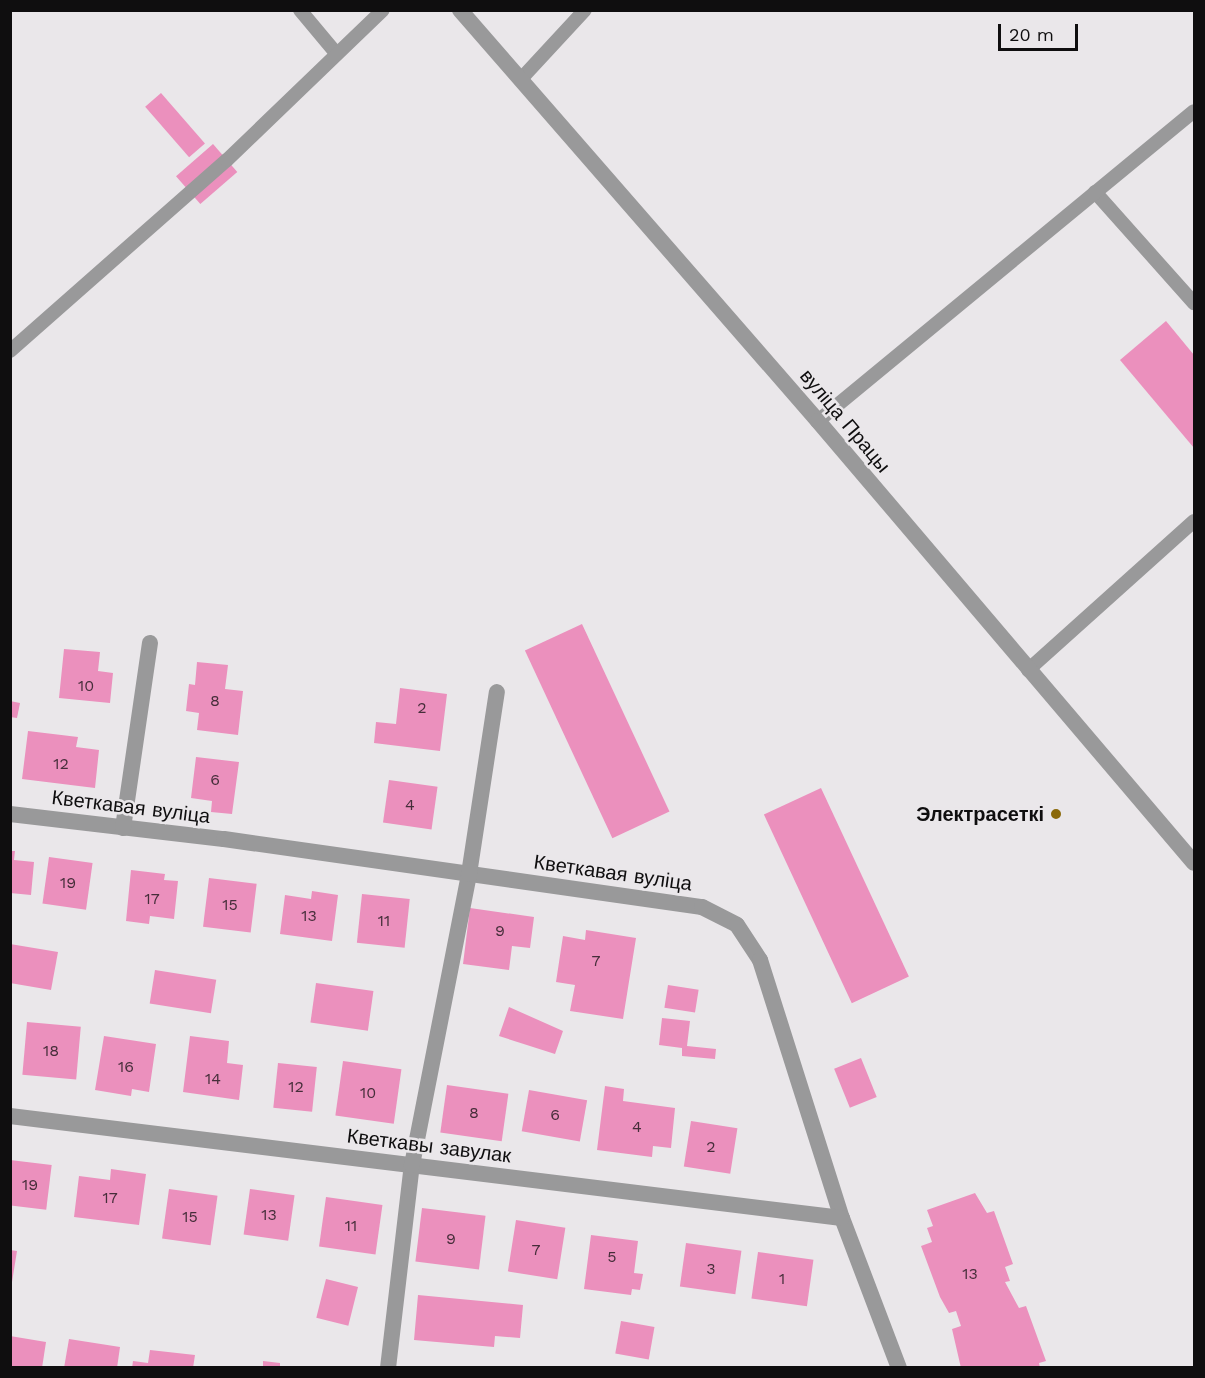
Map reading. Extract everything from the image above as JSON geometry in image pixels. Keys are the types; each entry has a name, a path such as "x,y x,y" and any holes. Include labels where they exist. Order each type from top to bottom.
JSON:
{"street":[{"name":"вуліца Працы","path":"460,10 818,421 1194,862"},
{"path":"123,828 150,643"},
{"path":"388,1368 412,1165 469,874 497,692"},
{"name":"Кветкавая вуліца","path":"10,814 702,907 737,925 760,960 842,1218 899,1368"},
{"name":"Кветкавы завулак","path":"10,1116 842,1218"}],"lane":[{"path":"300,10 336,53"},
{"path":"10,351 227,160 383,10"},
{"path":"521,79 585,10"},
{"path":"818,421 1194,111"},
{"path":"1095,192 1194,303"},
{"path":"1028,670 1194,521"}],"building":[{"path":"161,93 205,144 189,157 145,107"},
{"path":"213,144 237,172 200,204 176,176"},
{"path":"1166,321 1194,355 1194,448 1120,360"},
{"path":"582,624 669,812 612,838 525,651"},
{"path":"64,649 100,652 98,671 113,673 110,703 59,698"},
{"path":"197,662 228,665 225,689 243,691 238,735 197,730 199,713 186,711 189,684 195,685"},
{"path":"400,688 447,694 440,751 374,743 376,722 396,724"},
{"path":"10,701 20,703 17,718 10,717"},
{"path":"28,731 78,737 76,747 99,750 95,788 22,779"},
{"path":"196,757 239,762 232,814 211,812 212,801 191,798"},
{"path":"389,780 438,787 432,829 383,823"},
{"path":"821,788 909,977 852,1003 764,815"},
{"path":"10,851 15,851 14,860 34,862 31,895 10,893"},
{"path":"49,857 93,863 86,910 42,904"},
{"path":"131,870 165,874 164,880 178,881 174,919 150,916 149,924 126,921"},
{"path":"209,878 257,884 251,932 203,927"},
{"path":"312,891 338,895 332,941 280,934 285,895 311,899"},
{"path":"362,894 410,899 405,948 357,943"},
{"path":"470,908 534,917 530,948 512,946 509,970 463,964"},
{"path":"586,930 636,938 623,1019 570,1011 575,985 556,982 563,936 585,940"},
{"path":"10,944 58,952 51,990 10,983"},
{"path":"155,970 216,980 211,1013 150,1004"},
{"path":"316,983 373,991 368,1031 310,1023"},
{"path":"668,985 699,990 695,1013 664,1008"},
{"path":"509,1007 563,1031 555,1054 499,1036"},
{"path":"662,1018 690,1021 687,1046 716,1049 715,1059 682,1056 682,1048 659,1045"},
{"path":"27,1022 81,1027 76,1080 22,1075"},
{"path":"104,1036 156,1044 149,1092 132,1089 131,1096 95,1090"},
{"path":"190,1036 229,1041 227,1063 243,1065 239,1100 183,1092"},
{"path":"861,1058 877,1097 850,1108 834,1069"},
{"path":"343,1061 401,1069 394,1124 335,1115"},
{"path":"278,1063 317,1067 312,1112 273,1108"},
{"path":"447,1085 508,1094 502,1141 440,1133"},
{"path":"605,1086 624,1089 623,1101 675,1108 671,1148 653,1146 652,1157 597,1150"},
{"path":"529,1090 587,1100 580,1142 522,1131"},
{"path":"691,1121 737,1128 730,1174 684,1166"},
{"path":"10,1160 52,1165 46,1210 10,1205"},
{"path":"111,1169 146,1174 139,1225 74,1217 79,1176 110,1180"},
{"path":"169,1189 218,1196 211,1245 162,1239"},
{"path":"250,1189 295,1195 288,1241 244,1235"},
{"path":"975,1193 987,1213 994,1211 1013,1264 1005,1267 1010,1281 1005,1282 1019,1308 1026,1306 1046,1361 1039,1363 1040,1368 961,1368 952,1329 961,1326 956,1311 949,1313 940,1297 921,1246 932,1242 927,1228 933,1226 927,1210"},
{"path":"326,1197 382,1205 375,1254 319,1247"},
{"path":"422,1208 486,1216 479,1269 415,1262"},
{"path":"516,1220 565,1228 557,1279 508,1271"},
{"path":"591,1235 638,1241 634,1273 643,1274 640,1290 632,1289 631,1295 584,1289"},
{"path":"686,1243 741,1251 735,1294 680,1287"},
{"path":"10,1250 17,1251 12,1282 10,1282"},
{"path":"758,1252 813,1260 807,1306 751,1299"},
{"path":"326,1279 358,1287 348,1326 316,1318"},
{"path":"418,1295 523,1305 520,1338 495,1336 494,1347 414,1340"},
{"path":"621,1321 654,1327 649,1359 615,1353"},
{"path":"10,1336 46,1342 42,1368 10,1368"},
{"path":"69,1339 120,1347 117,1368 64,1368"},
{"path":"150,1350 195,1355 193,1368 132,1368 133,1361 148,1363"},
{"path":"263,1361 280,1363 280,1368 263,1368"}],"place":[{"name":"Электрасеткі","path":"1056,814"}]}
